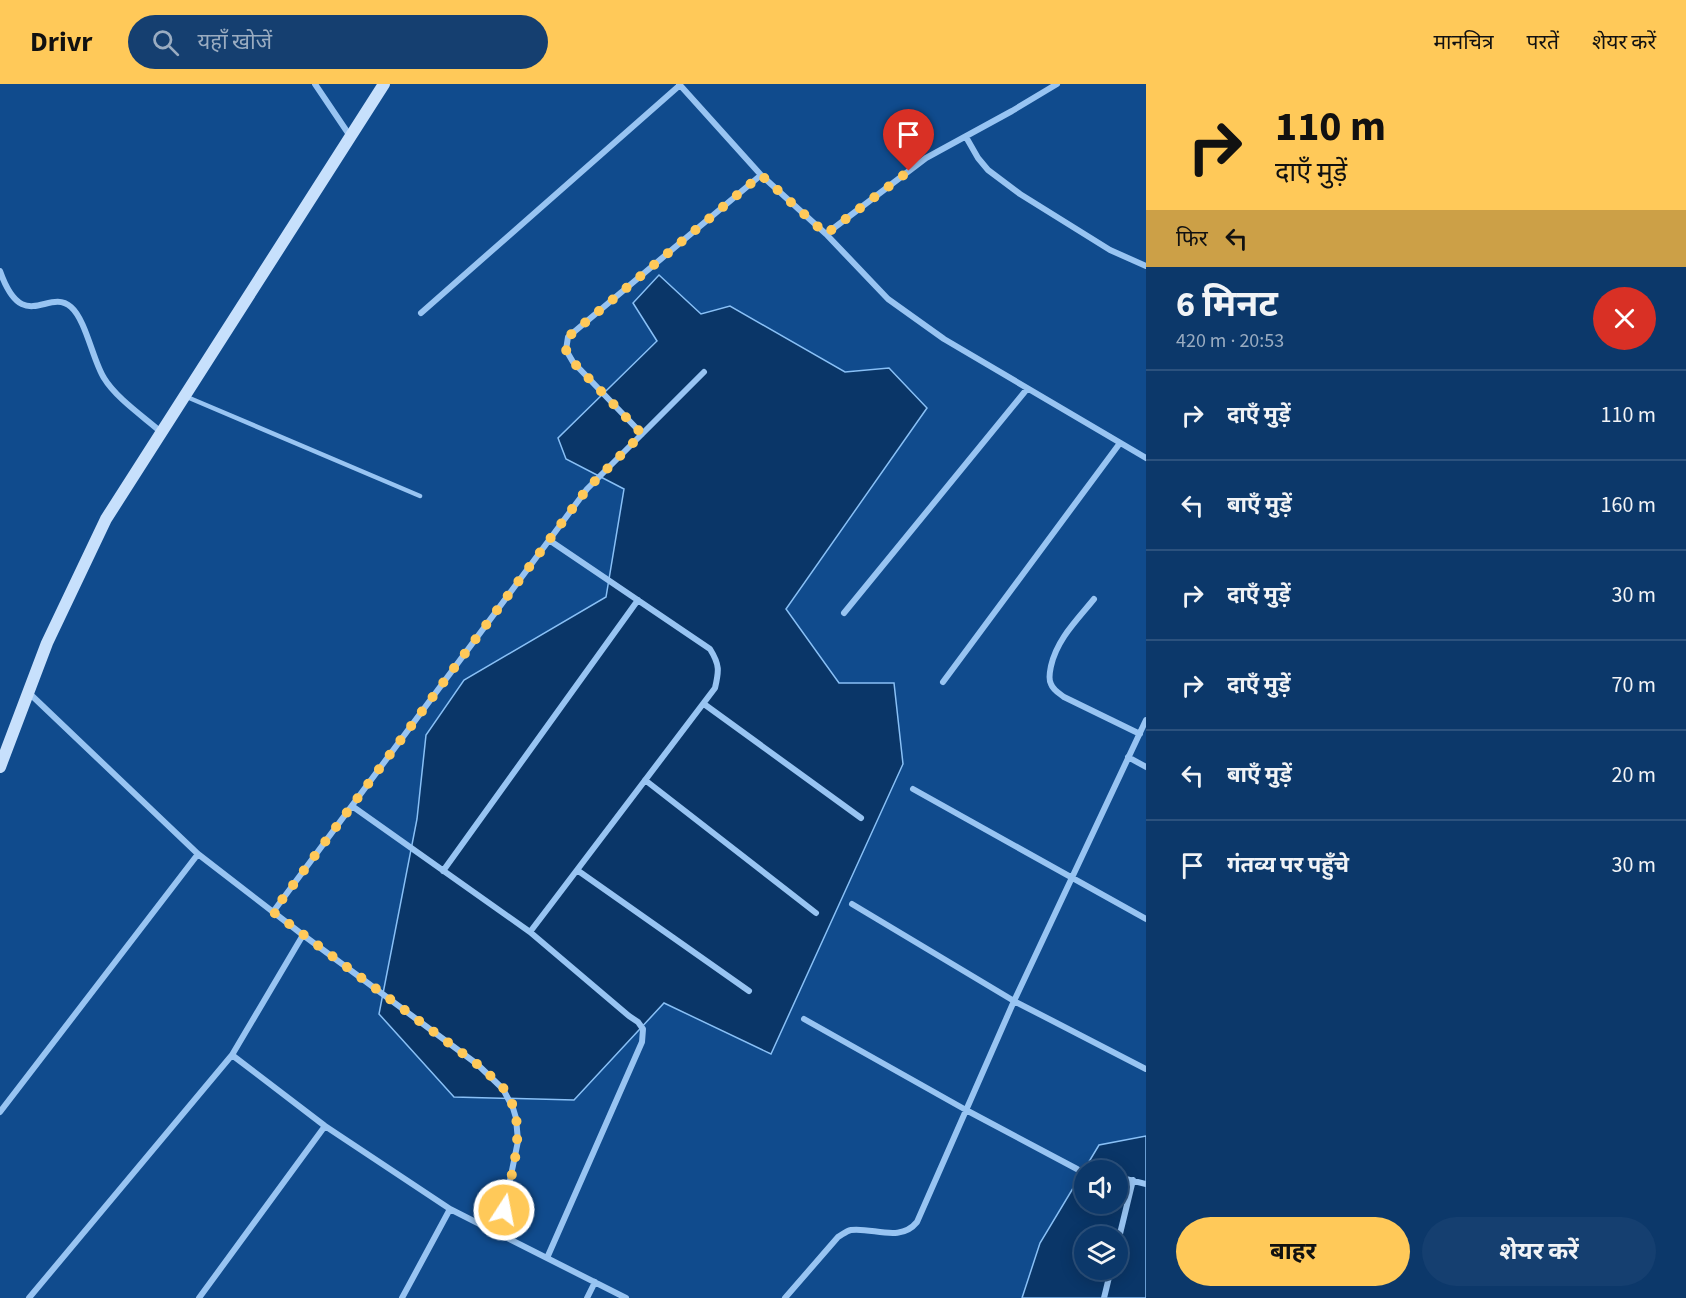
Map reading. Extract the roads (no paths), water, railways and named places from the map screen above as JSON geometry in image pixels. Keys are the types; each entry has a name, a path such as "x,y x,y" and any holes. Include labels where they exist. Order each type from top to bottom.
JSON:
{"street":[{"path":"315,84 350,136"},
{"path":"0,767 47,642 105,519 384,84"},
{"path":"421,313 679,84 761,175 826,234 888,298 945,339 1146,458"},
{"path":"826,234 926,158 1057,84"},
{"path":"966,137 988,170 1020,194 1102,246 1146,266"},
{"path":"642,434 573,362 566,350 568,337 761,175"},
{"path":"0,271 5,286 13,298 22,304 42,306 56,302 65,303 72,308 79,317 104,379 119,396 161,432"},
{"path":"273,912 587,489 704,372"},
{"path":"844,613 1027,388"},
{"path":"943,682 1120,443"},
{"path":"530,932 704,704 715,688 718,671 717,660 710,649 549,540"},
{"path":"1094,599 1063,636 1053,657 1050,673 1051,685 1064,697 1140,734"},
{"path":"443,870 638,600"},
{"path":"28,692 198,854 477,1064 503,1089 516,1118 518,1141 499,1234"},
{"path":"704,704 861,818"},
{"path":"785,1298 837,1237 849,1230 901,1233 911,1229 917,1222 1014,1001 1146,720"},
{"path":"1128,758 1146,767"},
{"path":"645,780 816,914"},
{"path":"913,789 1146,919"},
{"path":"352,806 530,932 638,1022 643,1029 642,1042 546,1257"},
{"path":"0,1112 198,854"},
{"path":"577,870 749,992"},
{"path":"852,904 1014,1001 1146,1069"},
{"path":"29,1298 232,1055 303,934"},
{"path":"804,1019 1074,1167"},
{"path":"232,1055 325,1126 450,1209 626,1298"},
{"path":"199,1298 325,1126"},
{"path":"1128,1179 1146,1184"},
{"path":"1122,1226 1133,1180"},
{"path":"402,1298 450,1209"},
{"path":"1104,1298 1108,1280"},
{"path":"587,1298 595,1282"}],"lane":[{"path":"184,396 420,496"}],"water":[{"path":"659,275 701,314 730,306 845,372 889,368 927,408 786,609 839,683 894,683 903,764 771,1054 664,1003 574,1100 454,1097 379,1014 417,819 426,735 464,680 606,597 624,489 566,459 558,438 657,341 633,303"},
{"path":"1146,1136 1146,1298 1022,1298 1040,1243 1074,1187 1074,1214 1128,1214 1128,1160 1090,1160 1099,1145"}]}
